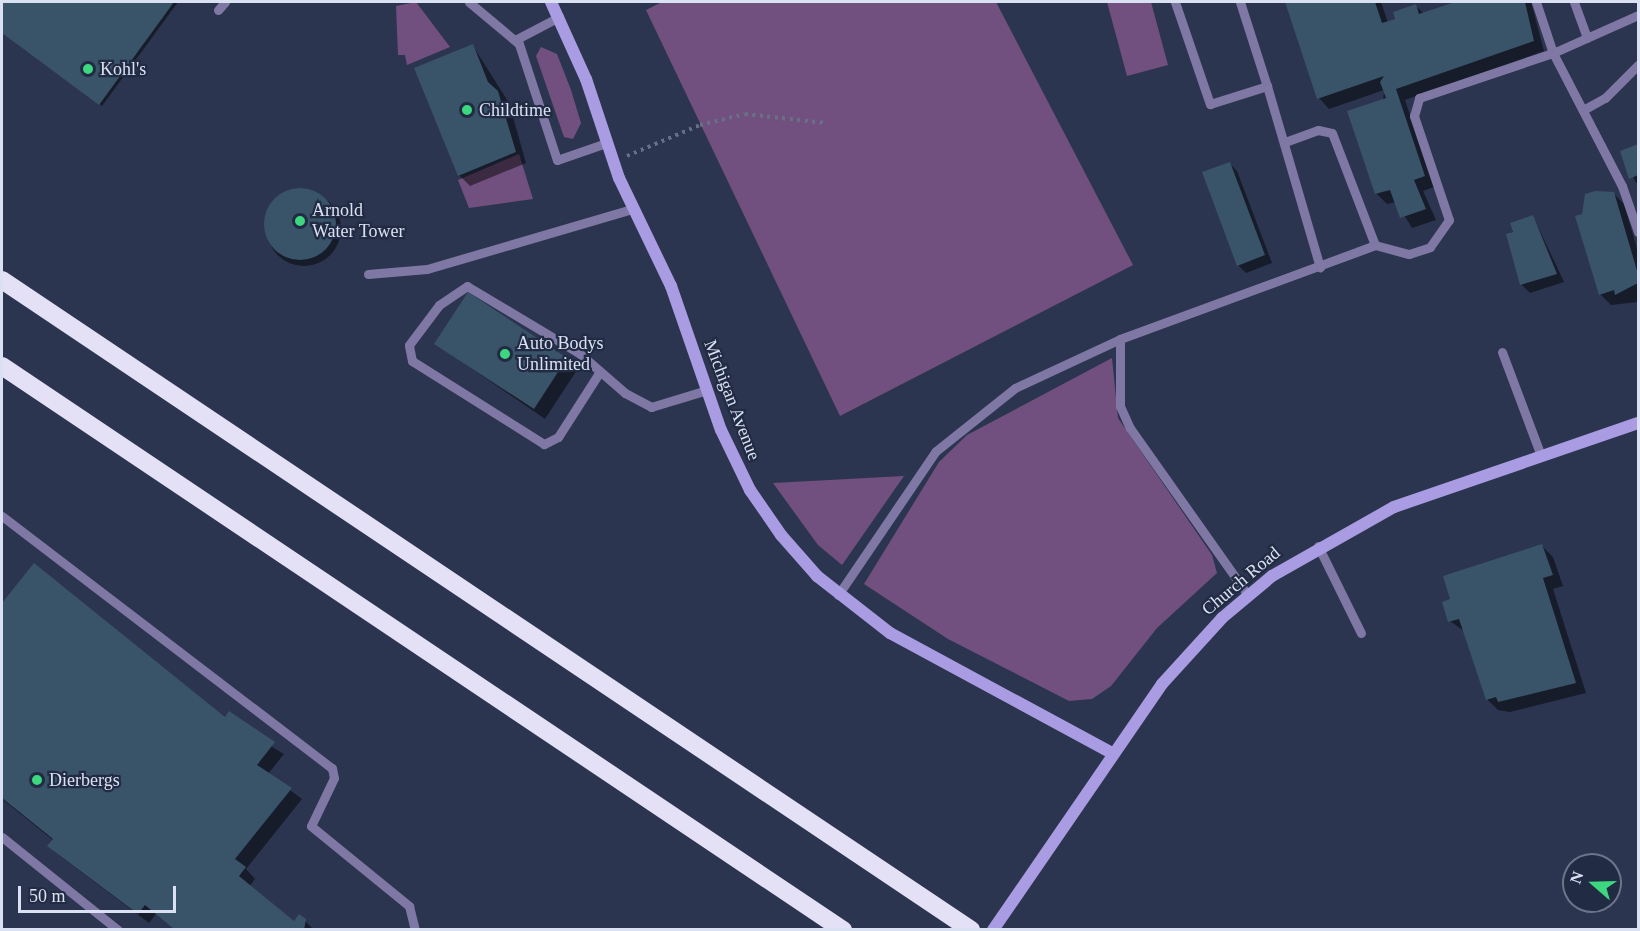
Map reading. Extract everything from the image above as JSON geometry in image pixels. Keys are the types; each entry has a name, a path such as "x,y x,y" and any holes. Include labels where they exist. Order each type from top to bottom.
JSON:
{"highway":[{"path":"2,280 971,930"},
{"path":"2,366 843,930"}],"street":[{"name":"Michigan Avenue","path":"551,2 559,17 632,209 671,286 707,390 755,498 796,554 838,595 890,633 1112,753"},
{"name":"Church Road","path":"993,930 1112,753 1190,651 1248,595 1318,546 1394,507 1638,423"}],"lane":[{"path":"218,10 225,2"},
{"path":"468,2 515,39 557,159 606,143"},
{"path":"1174,2 1210,104 1267,86"},
{"path":"1240,2 1285,142 1320,267"},
{"path":"1536,2 1553,53 1622,186 1638,232"},
{"path":"1574,2 1587,38"},
{"path":"838,595 936,451 1015,388 1120,339 1375,245 1409,254 1431,247 1449,220 1414,116 1419,98 1553,53 1638,15"},
{"path":"515,39 559,17"},
{"path":"1582,110 1605,98 1638,65"},
{"path":"1285,142 1318,130 1332,134 1375,245"},
{"path":"368,274 427,269 632,209"},
{"path":"599,373 558,437 544,444 412,361 409,345 439,305 467,286 579,352 599,373 651,407 707,390"},
{"path":"1120,339 1120,406 1130,428 1248,595"},
{"path":"1502,352 1541,456"},
{"path":"2,516 332,768 334,778 311,826 409,906 416,930"},
{"path":"1318,546 1361,633"},
{"path":"2,837 118,930"}],"path":[{"path":"612,161 719,119 745,114 826,123"}],"shaded area":[{"path":"416,2 450,47 407,65 405,55 398,55 396,6"},
{"path":"662,2 996,2 1133,265 840,416 646,10"},
{"path":"1107,2 1151,2 1168,65 1127,76"},
{"path":"541,47 557,54 571,90 581,123 573,139 564,137 536,56"},
{"path":"519,154 533,199 469,208 458,180"},
{"path":"1112,358 1118,418 1212,555 1217,573 1157,628 1111,686 1092,699 1069,701 948,639 864,584 939,462 967,435"},
{"path":"904,476 842,565 818,545 773,483"}],"building":[{"name":"Kohl's","path":"2,2 174,2 99,105 2,33"},
{"path":"1285,2 1375,2 1382,23 1395,19 1393,12 1416,4 1419,14 1455,2 1525,2 1534,41 1396,89 1425,176 1414,180 1426,209 1400,218 1390,190 1375,194 1347,111 1386,98 1380,82 1384,76 1317,99"},
{"name":"Childtime","path":"473,44 488,82 498,91 516,152 458,176 414,68"},
{"path":"1638,144 1638,175 1629,179 1620,151"},
{"path":"1230,162 1265,255 1237,266 1202,172"},
{"name":"Arnold Water Tower","path":"307,188 326,198 334,210 336,224 334,238 326,250 314,258 293,260 274,250 266,238 264,217 274,198 286,190"},
{"path":"1595,191 1614,192 1638,274 1638,283 1615,295 1614,290 1599,295 1575,216 1582,214 1585,194"},
{"path":"1533,215 1557,274 1520,285 1506,234 1513,232 1510,223"},
{"name":"Auto Bodys Unlimited","path":"468,292 567,358 534,409 434,344"},
{"path":"1542,544 1553,575 1543,578 1576,683 1498,702 1496,697 1486,700 1459,619 1448,622 1442,602 1450,599 1443,576"},
{"path":"34,563 225,717 229,711 275,742 257,765 292,788 235,859 246,867 239,876 294,921 299,914 306,919 304,930 175,930 145,905 138,914 47,846 53,839 2,798 2,603"}],"place":[{"name":"Kohl's","path":"88,69"},
{"name":"Childtime","path":"467,110"},
{"name":"Arnold Water Tower","path":"300,221"},
{"name":"Auto Bodys Unlimited","path":"505,354"},
{"name":"Dierbergs","path":"37,780"}]}
